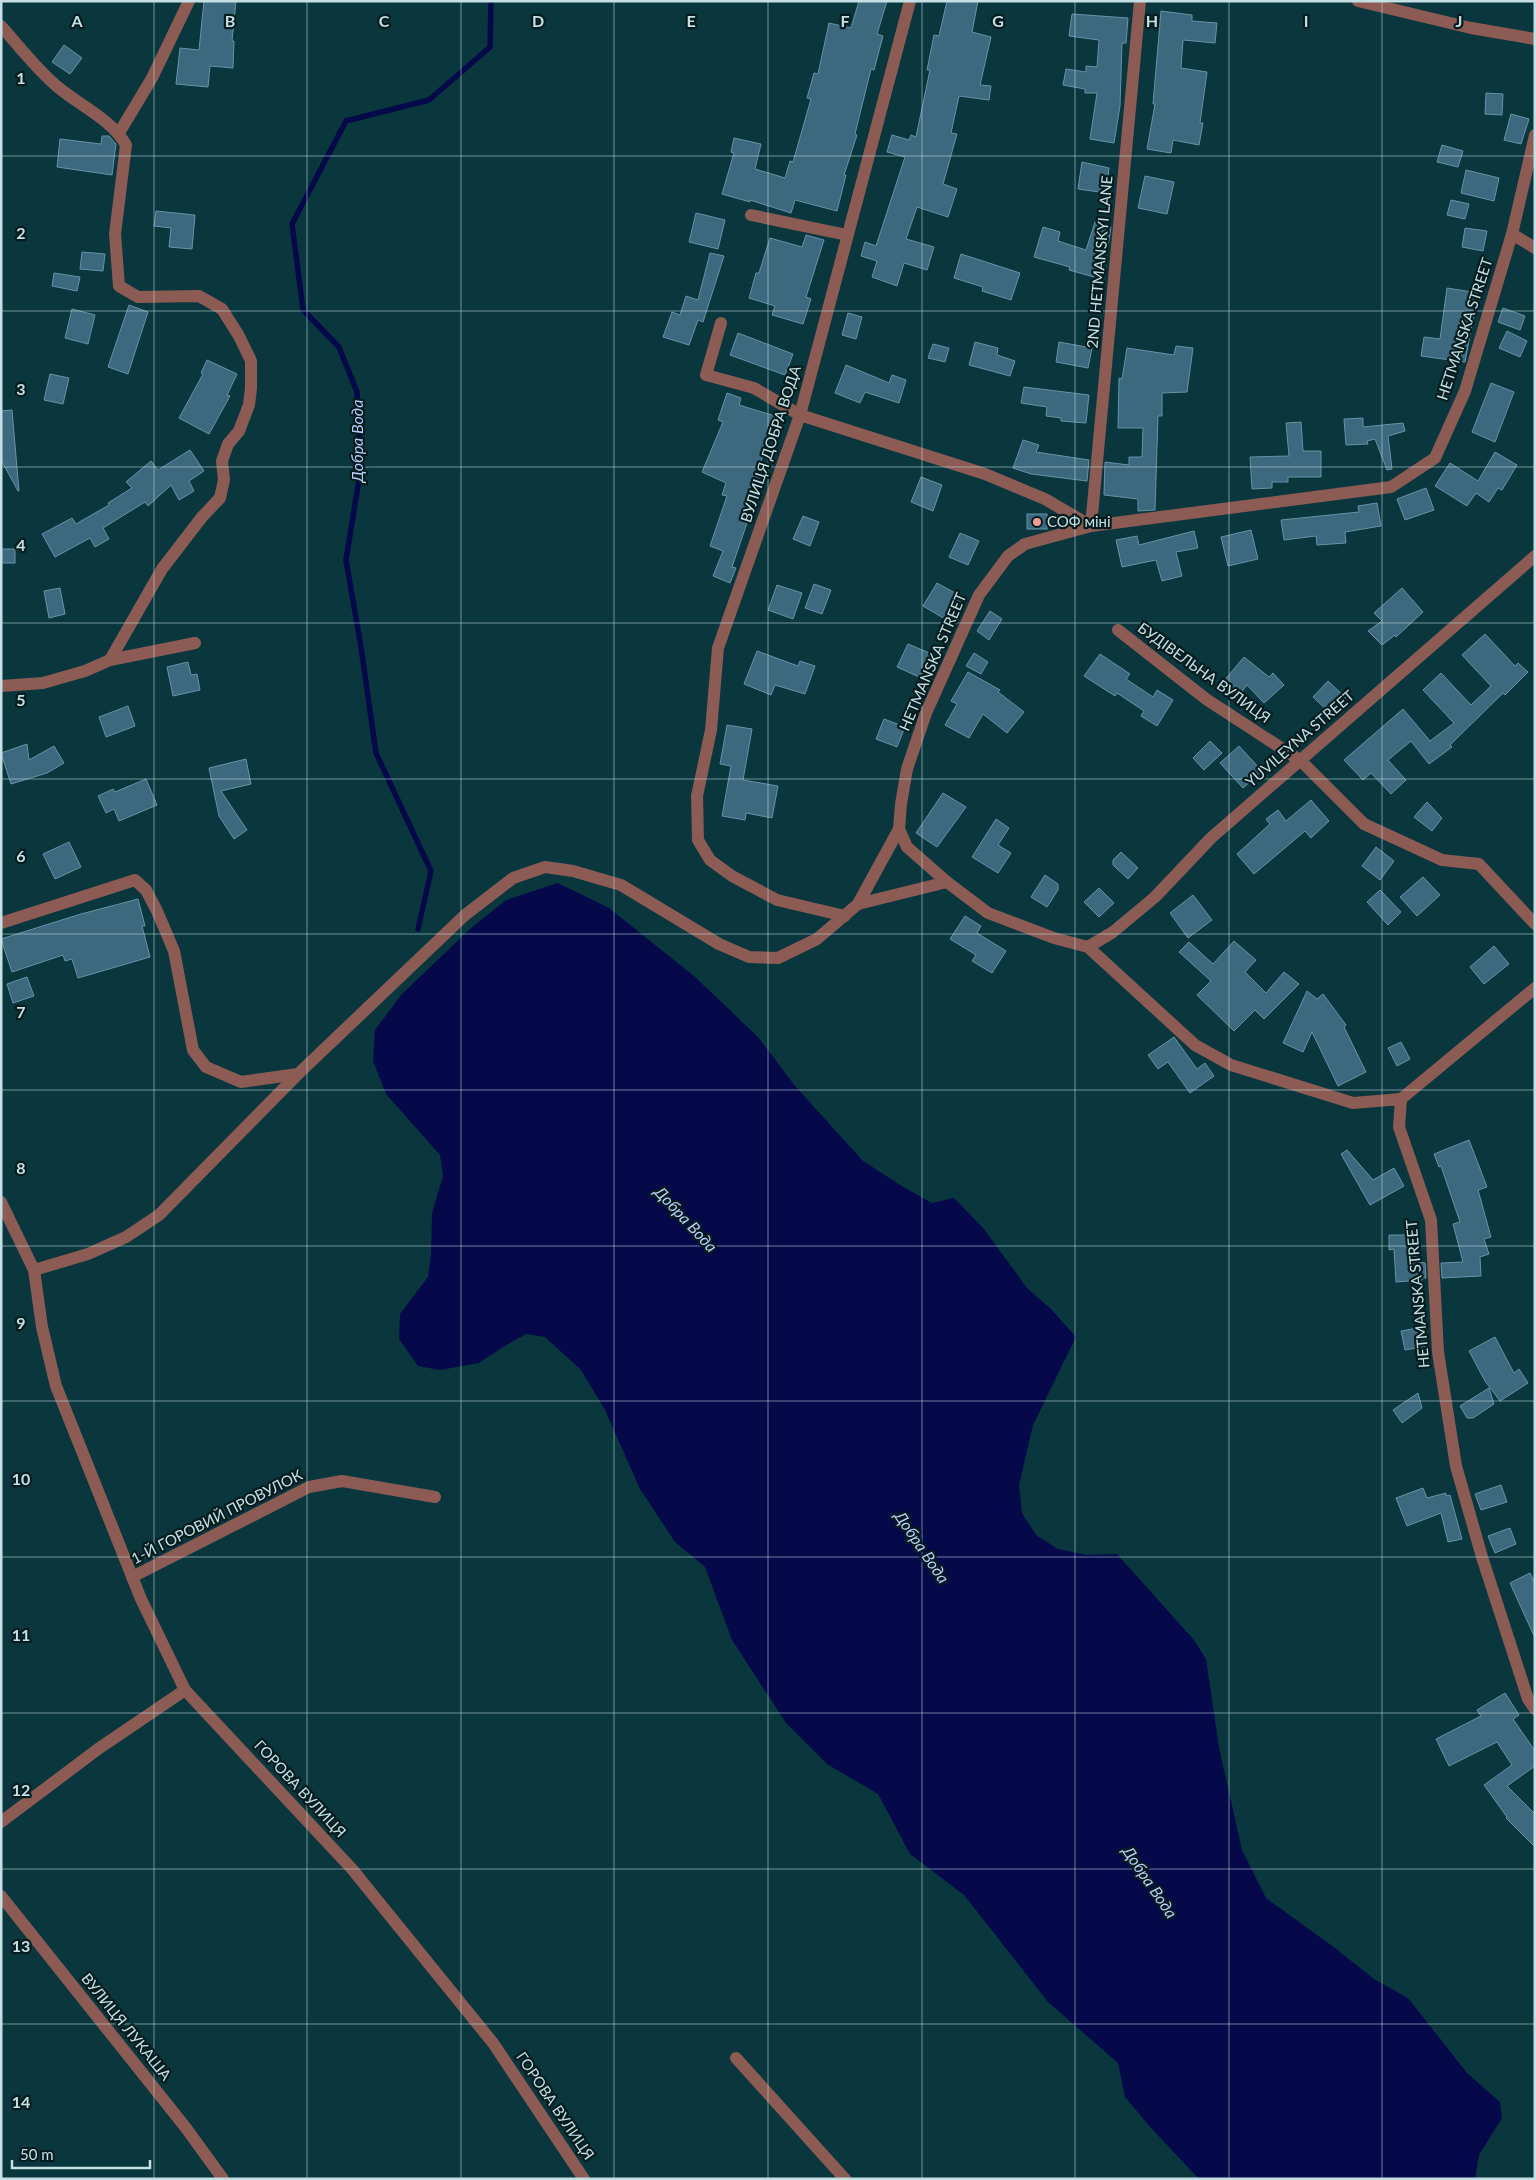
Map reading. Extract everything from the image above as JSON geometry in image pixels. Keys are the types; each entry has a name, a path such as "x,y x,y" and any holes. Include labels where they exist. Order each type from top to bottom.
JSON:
{"street":[{"path":"119,133 152,78 189,1"},
{"name":"ВУЛИЦЯ ДОБРА ВОДА","path":"845,916 777,900 732,876 710,860 698,840 697,796 710,730 718,648 800,415 910,1"},
{"name":"2ND HETMANSKYI LANE","path":"1091,526 1140,1"},
{"path":"1358,1 1471,28 1535,39"},
{"path":"1,26 58,87 119,133 126,145 115,234 119,286 138,297 199,296 222,309 239,336 251,361 249,405 239,431 228,444 222,461 224,480 220,498 202,517 162,570 110,660"},
{"name":"HETMANSKA STREET","path":"899,829 907,769 926,713 979,594 1008,556 1025,544 1091,526 1391,487 1435,458 1465,390 1512,234 1535,136"},
{"path":"751,215 848,235"},
{"path":"1512,234 1535,248"},
{"path":"721,323 706,375 754,388 800,415 985,474 1045,499 1091,526"},
{"name":"YUVILEYNA STREET","path":"1088,947 1113,932 1155,897 1211,838 1535,556"},
{"name":"БУДІВЕЛЬНА ВУЛИЦЯ","path":"1118,630 1206,699 1301,761 1364,824 1442,860 1479,864 1535,924"},
{"path":"1,686 43,683 85,672 110,660 195,643"},
{"path":"899,829 907,847 947,882 988,913 1054,938 1088,947 1195,1045 1231,1065 1353,1103 1401,1099 1535,988"},
{"path":"34,1270 88,1254 126,1237 159,1215 298,1074 466,914 513,878 545,867 573,871 621,885 719,944 748,957 778,958 817,939 858,904 899,829"},
{"path":"1,923 135,880 146,890 158,911 174,951 193,1050 206,1067 241,1082 298,1074"},
{"path":"858,904 947,882"},
{"name":"HETMANSKA STREET","path":"1401,1099 1398,1127 1431,1220 1438,1352 1456,1466 1482,1557 1528,1699 1535,1709"},
{"name":"ГОРОВА ВУЛИЦЯ","path":"1,1202 34,1270 42,1327 56,1386 132,1577 186,1690 352,1869 493,2043 584,2179"},
{"name":"1-Й ГОРОВИЙ ПРОВУЛОК","path":"132,1577 308,1487 342,1481 435,1497"},
{"path":"1,1822 98,1750 186,1690"},
{"name":"ВУЛИЦЯ ЛУКАША","path":"1,1896 186,2128 223,2179"},
{"path":"736,2058 845,2179"}],"water":[{"path":"558,883 609,908 694,976 758,1037 795,1086 863,1161 932,1203 954,1198 984,1229 1027,1288 1051,1309 1076,1337 1033,1425 1019,1485 1022,1513 1036,1535 1058,1549 1087,1555 1117,1554 1194,1640 1206,1659 1219,1747 1242,1850 1266,1898 1374,1979 1408,1998 1467,2073 1500,2102 1502,2118 1479,2155 1475,2179 1199,2179 1125,2097 1118,2063 1048,2002 964,1895 910,1854 878,1794 827,1764 786,1723 732,1640 705,1567 675,1542 640,1489 605,1410 581,1370 545,1337 526,1334 479,1363 440,1370 418,1366 399,1339 400,1314 428,1277 431,1254 432,1213 443,1176 440,1155 386,1094 373,1061 375,1030 401,995 470,929 506,900"}],"building":[{"path":"204,1 236,1 232,41 234,41 233,68 210,66 208,87 176,84 180,48 199,50"},
{"path":"859,1 887,1 877,34 883,36 874,70 871,69 855,134 857,135 844,175 846,175 837,211 795,200 791,213 750,200 750,202 722,194 734,153 731,152 734,138 761,144 755,169 785,178 790,161 793,162 811,99 807,98 814,73 818,74 829,23 851,28"},
{"path":"947,1 978,1 972,32 991,37 980,85 991,86 989,100 959,96 951,133 957,134 943,184 957,189 948,217 917,207 906,239 934,247 927,270 904,263 897,286 872,277 877,261 861,256 865,242 876,246 905,157 887,152 892,135 909,140 911,135 916,137 930,70 927,70 934,35 939,36"},
{"path":"1161,11 1192,15 1192,21 1217,23 1215,43 1183,40 1181,68 1207,72 1200,123 1203,123 1199,145 1173,140 1171,153 1147,149 1155,104 1153,104"},
{"path":"1072,14 1128,18 1126,43 1122,43 1120,106 1114,143 1090,139 1097,93 1085,93 1085,89 1063,85 1066,69 1086,72 1086,66 1097,67 1099,40 1069,36"},
{"path":"64,45 82,58 70,74 52,62"},
{"path":"1486,93 1503,94 1502,115 1485,114"},
{"path":"1511,114 1529,119 1521,144 1504,140"},
{"path":"102,136 109,136 116,144 112,175 57,167 60,139 101,144"},
{"path":"1442,145 1463,151 1458,167 1437,162"},
{"path":"1082,162 1109,168 1106,193 1078,189"},
{"path":"1466,170 1499,178 1494,201 1461,193"},
{"path":"1145,176 1174,182 1167,214 1138,208"},
{"path":"1451,200 1469,204 1465,219 1447,215"},
{"path":"156,211 195,215 192,249 169,247 171,228 154,226"},
{"path":"696,213 725,220 718,249 689,242"},
{"path":"1095,222 1111,227 1108,246 1104,245 1094,277 1069,270 1070,267 1034,257 1043,227 1060,232 1058,241 1086,250"},
{"path":"1465,228 1487,231 1483,251 1462,247"},
{"path":"806,235 824,240 806,297 811,299 803,324 772,315 775,306 749,298 756,273 759,273 770,238 802,247"},
{"path":"82,252 105,254 103,271 80,269"},
{"path":"710,253 724,256 703,322 698,320 689,345 663,337 672,312 680,315 686,296 698,300"},
{"path":"961,254 1020,273 1011,300 982,291 983,287 954,278"},
{"path":"54,273 80,277 77,291 52,286"},
{"path":"1447,288 1478,293 1465,362 1421,356 1424,337 1440,339"},
{"path":"129,305 148,312 128,374 108,367"},
{"path":"1503,308 1525,316 1520,330 1498,322"},
{"path":"72,309 95,315 88,344 65,338"},
{"path":"848,313 862,317 856,339 842,335"},
{"path":"1507,331 1527,341 1520,357 1499,348"},
{"path":"738,333 793,354 785,375 730,355"},
{"path":"975,342 998,348 997,355 1015,361 1010,376 969,365"},
{"path":"1059,342 1092,348 1088,368 1056,362"},
{"path":"933,344 949,348 945,362 928,358"},
{"path":"1176,346 1193,348 1187,392 1162,393 1162,416 1158,416 1155,510 1138,511 1138,499 1104,495 1105,462 1129,465 1129,457 1142,457 1143,428 1118,428 1119,378 1122,379 1127,348 1174,355"},
{"path":"207,360 237,374 227,395 230,396 209,434 179,418 203,374 201,373"},
{"path":"846,365 889,383 892,375 906,380 899,403 865,392 860,403 835,393"},
{"path":"50,374 69,378 63,404 44,400"},
{"path":"1491,383 1514,392 1495,442 1472,432"},
{"path":"1024,387 1089,395 1086,423 1061,421 1061,418 1046,416 1047,407 1021,403"},
{"path":"727,393 741,398 739,405 775,416 757,474 760,475 744,522 747,523 732,567 736,568 730,583 713,576 723,551 710,546 727,496 722,495 726,483 702,472 723,422 718,420"},
{"path":"12,410 19,491 1,460 1,411"},
{"path":"1363,418 1363,427 1403,423 1405,431 1388,436 1392,469 1387,470 1375,439 1367,441 1368,444 1346,445 1344,419"},
{"path":"1301,422 1303,451 1321,451 1321,477 1288,477 1288,482 1272,482 1272,488 1252,489 1250,457 1289,456 1286,423"},
{"path":"1023,440 1039,445 1036,452 1089,460 1087,481 1031,474 1013,468"},
{"path":"190,450 204,471 189,481 194,491 179,500 171,485 148,506 145,502 103,528 109,539 95,547 90,538 55,557 42,534 72,518 76,524 109,505 108,503 132,488 126,482 151,461 158,470"},
{"path":"1495,452 1517,465 1502,490 1498,488 1489,502 1476,493 1467,506 1435,486 1450,463 1478,481"},
{"path":"921,477 942,485 933,511 911,502"},
{"path":"1426,488 1434,510 1405,520 1397,499"},
{"path":"1377,503 1381,526 1345,532 1346,543 1317,545 1316,536 1284,540 1281,520 1359,512 1358,506"},
{"name":"СОФ міні","path":"1027,514 1047,514 1047,529 1027,529"},
{"path":"803,516 819,522 810,546 793,539"},
{"path":"1251,530 1258,559 1228,566 1221,537"},
{"path":"1194,531 1198,548 1176,552 1182,576 1162,581 1156,560 1122,567 1116,540 1137,536 1139,545"},
{"path":"960,533 979,541 968,565 949,557"},
{"path":"1,549 15,549 15,563 1,563"},
{"path":"937,583 964,598 950,622 923,606"},
{"path":"814,584 831,590 822,614 805,608"},
{"path":"777,585 802,593 793,619 768,610"},
{"path":"60,588 65,614 49,618 44,591"},
{"path":"1402,588 1423,612 1396,637 1395,635 1382,645 1368,631 1382,621 1374,613"},
{"path":"990,611 1002,619 989,640 977,631"},
{"path":"1485,634 1515,666 1518,663 1528,672 1505,695 1503,693 1450,745 1452,747 1429,764 1411,741 1388,760 1406,780 1391,794 1371,773 1363,780 1344,760 1403,709 1430,741 1454,723 1423,690 1441,673 1471,705 1491,686 1462,655"},
{"path":"908,644 932,654 919,677 897,667"},
{"path":"757,651 798,666 800,661 815,666 805,694 775,685 771,695 744,684"},
{"path":"974,653 988,662 981,674 966,666"},
{"path":"1100,654 1130,674 1126,679 1153,697 1157,690 1173,700 1157,726 1141,716 1144,711 1117,693 1115,696 1084,676"},
{"path":"1244,657 1269,677 1273,673 1284,685 1264,703 1247,685 1239,695 1223,682"},
{"path":"188,662 191,675 197,674 200,690 173,696 167,667"},
{"path":"968,672 1000,690 998,692 1024,712 1007,733 983,714 969,738 945,725 957,704 951,701"},
{"path":"1328,681 1346,698 1331,714 1313,697"},
{"path":"128,706 135,726 106,737 99,717"},
{"path":"884,719 905,727 897,747 876,739"},
{"path":"727,725 752,729 743,780 778,786 772,818 746,813 745,820 722,816 731,766 720,764"},
{"path":"1210,741 1222,753 1204,770 1193,758"},
{"path":"27,744 29,760 54,746 64,763 47,773 11,784 1,753"},
{"path":"1239,746 1262,771 1243,788 1220,763"},
{"path":"246,759 251,784 221,791 247,830 234,839 219,816 209,768"},
{"path":"146,779 157,805 119,821 114,809 106,813 98,796 113,789 115,792"},
{"path":"943,793 966,807 937,847 916,833"},
{"path":"1311,800 1329,821 1311,838 1305,831 1254,874 1237,854 1270,824 1266,819 1278,810 1286,821"},
{"path":"1427,802 1442,818 1432,831 1414,817"},
{"path":"996,819 1009,828 998,845 1011,853 998,873 972,857"},
{"path":"69,842 81,867 55,879 43,854"},
{"path":"1376,847 1394,861 1380,880 1362,866"},
{"path":"1121,852 1138,868 1128,879 1113,865 1113,860"},
{"path":"1045,875 1058,884 1058,890 1047,907 1031,897"},
{"path":"1423,877 1440,895 1417,916 1400,897"},
{"path":"1099,888 1114,903 1099,917 1084,902"},
{"path":"1380,890 1401,912 1388,925 1367,902"},
{"path":"1193,895 1212,920 1188,938 1170,913"},
{"path":"138,899 145,926 142,926 150,957 78,978 72,959 65,961 63,955 12,972 1,939 81,914"},
{"path":"965,916 981,926 977,933 1006,951 992,973 972,961 976,955 950,939"},
{"path":"1234,941 1256,960 1245,972 1266,993 1284,972 1299,984 1264,1019 1255,1010 1234,1031 1197,995 1211,981 1179,952 1189,942 1213,964"},
{"path":"1494,946 1509,964 1484,984 1470,967"},
{"path":"27,977 34,996 13,1003 7,984"},
{"path":"1307,991 1317,999 1323,994 1346,1025 1344,1027 1366,1072 1338,1086 1312,1032 1303,1052 1283,1043"},
{"path":"1174,1037 1197,1069 1205,1063 1214,1076 1190,1093 1168,1062 1158,1069 1148,1055"},
{"path":"1401,1042 1410,1059 1397,1066 1388,1048"},
{"path":"1469,1140 1487,1187 1478,1190 1491,1237 1484,1239 1489,1254 1480,1257 1481,1276 1442,1278 1441,1263 1463,1262 1453,1224 1460,1222 1441,1166 1439,1167 1434,1154"},
{"path":"1347,1150 1373,1180 1394,1168 1404,1186 1370,1205 1341,1154"},
{"path":"1389,1235 1416,1235 1416,1261 1425,1263 1426,1278 1396,1282 1394,1249 1389,1250"},
{"path":"1423,1327 1427,1346 1405,1350 1401,1331"},
{"path":"1495,1337 1514,1373 1519,1369 1528,1383 1500,1401 1485,1381 1469,1351"},
{"path":"1489,1388 1494,1404 1473,1418 1467,1418 1460,1406"},
{"path":"1418,1393 1422,1408 1402,1423 1393,1410"},
{"path":"1501,1485 1507,1502 1481,1510 1475,1494"},
{"path":"1423,1488 1427,1498 1446,1493 1446,1496 1450,1495 1462,1539 1448,1542 1441,1513 1407,1526 1396,1498"},
{"path":"1510,1528 1516,1544 1495,1553 1488,1536"},
{"path":"1530,1573 1535,1583 1535,1638 1510,1583"},
{"path":"1505,1693 1519,1715 1513,1719 1535,1751 1535,1766 1507,1786 1535,1814 1535,1847 1506,1818 1484,1785 1512,1765 1497,1742 1449,1766 1436,1739 1481,1716 1477,1710"}],"waterway":[{"name":"Добра Вода","path":"418,929 431,871 376,753 346,560 360,473 357,392 339,347 303,310 292,224 346,121 429,100 490,47 491,1"}],"place":[{"name":"СОФ міні","path":"1037,522"}]}
